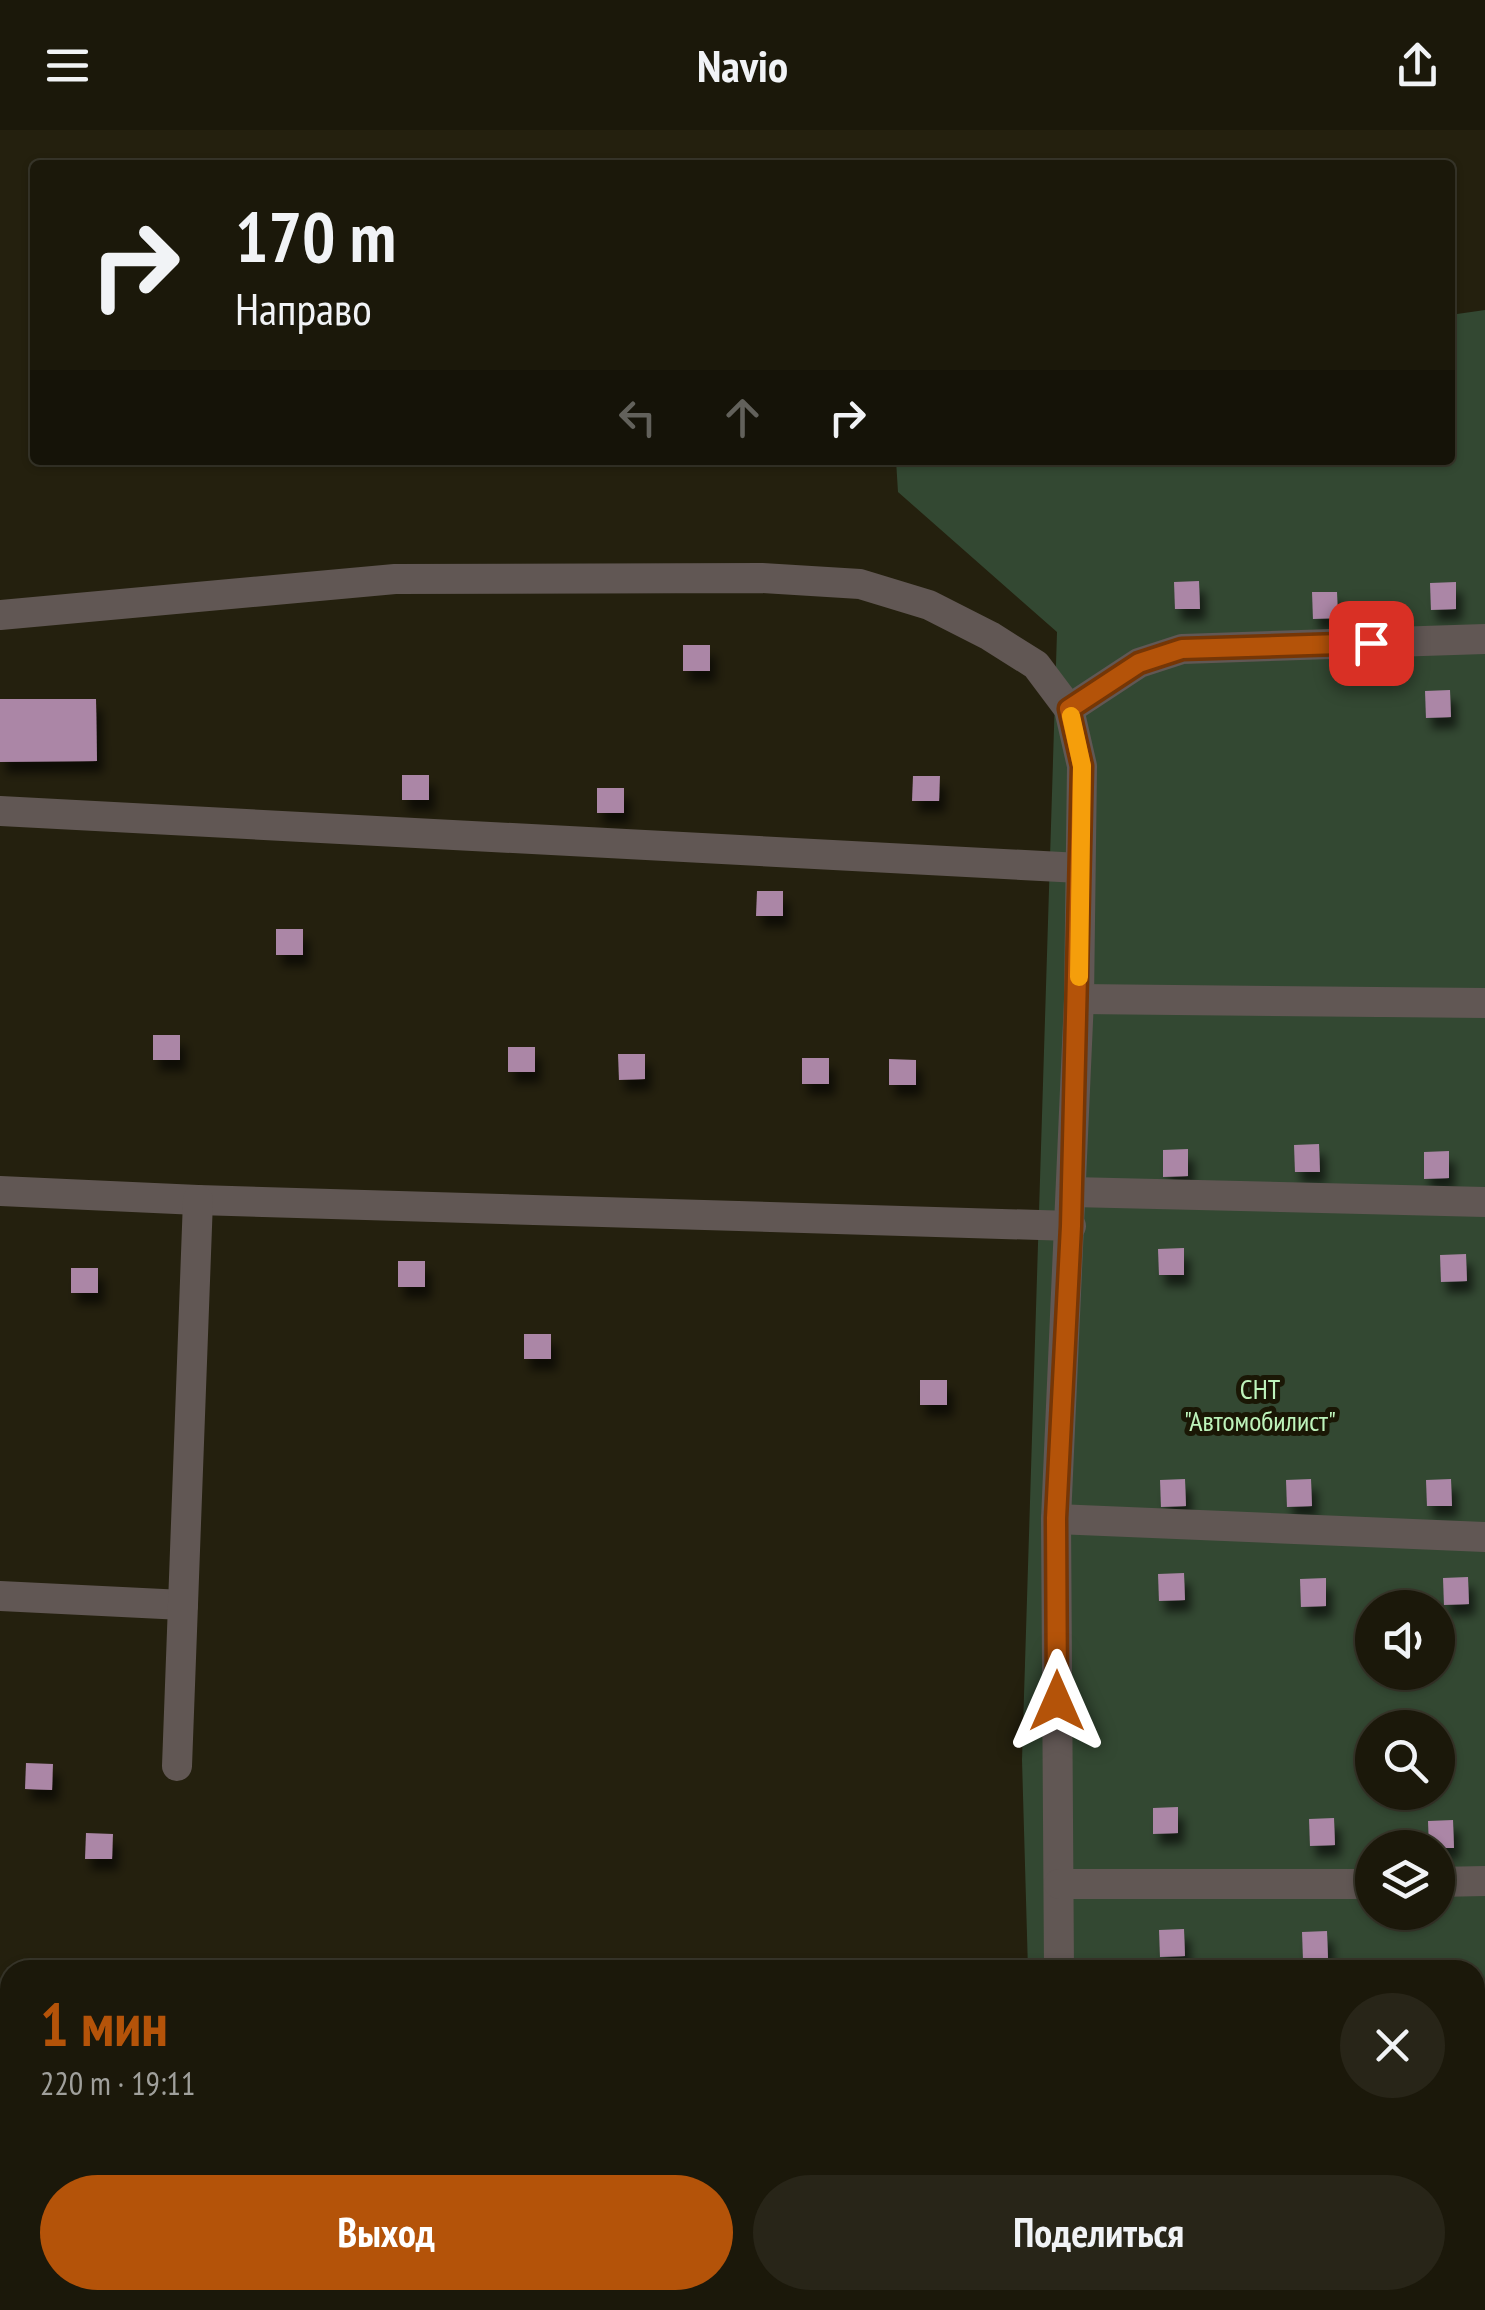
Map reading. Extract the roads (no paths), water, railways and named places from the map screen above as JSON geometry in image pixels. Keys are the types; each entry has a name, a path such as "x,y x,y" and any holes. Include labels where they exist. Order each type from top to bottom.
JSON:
{"street":[{"path":"0,615 395,579 762,578 860,584 929,604 1036,665 1069,709 1082,766 1079,999 1056,1518 1059,1960"},
{"path":"1069,709 1139,663 1182,649 1485,640"},
{"path":"0,811 1080,868"},
{"path":"1079,999 1485,1003"},
{"path":"0,1191 1071,1226"},
{"path":"1072,1192 1485,1202"},
{"path":"177,1766 198,1200"},
{"path":"1056,1518 1485,1536"},
{"path":"0,1596 183,1605"},
{"path":"1455,1882 1485,1881"},
{"path":"1058,1884 1355,1884"}],"park label":[{"name":"СНТ \"Автомобилист\"","path":"1260,1405"}]}
